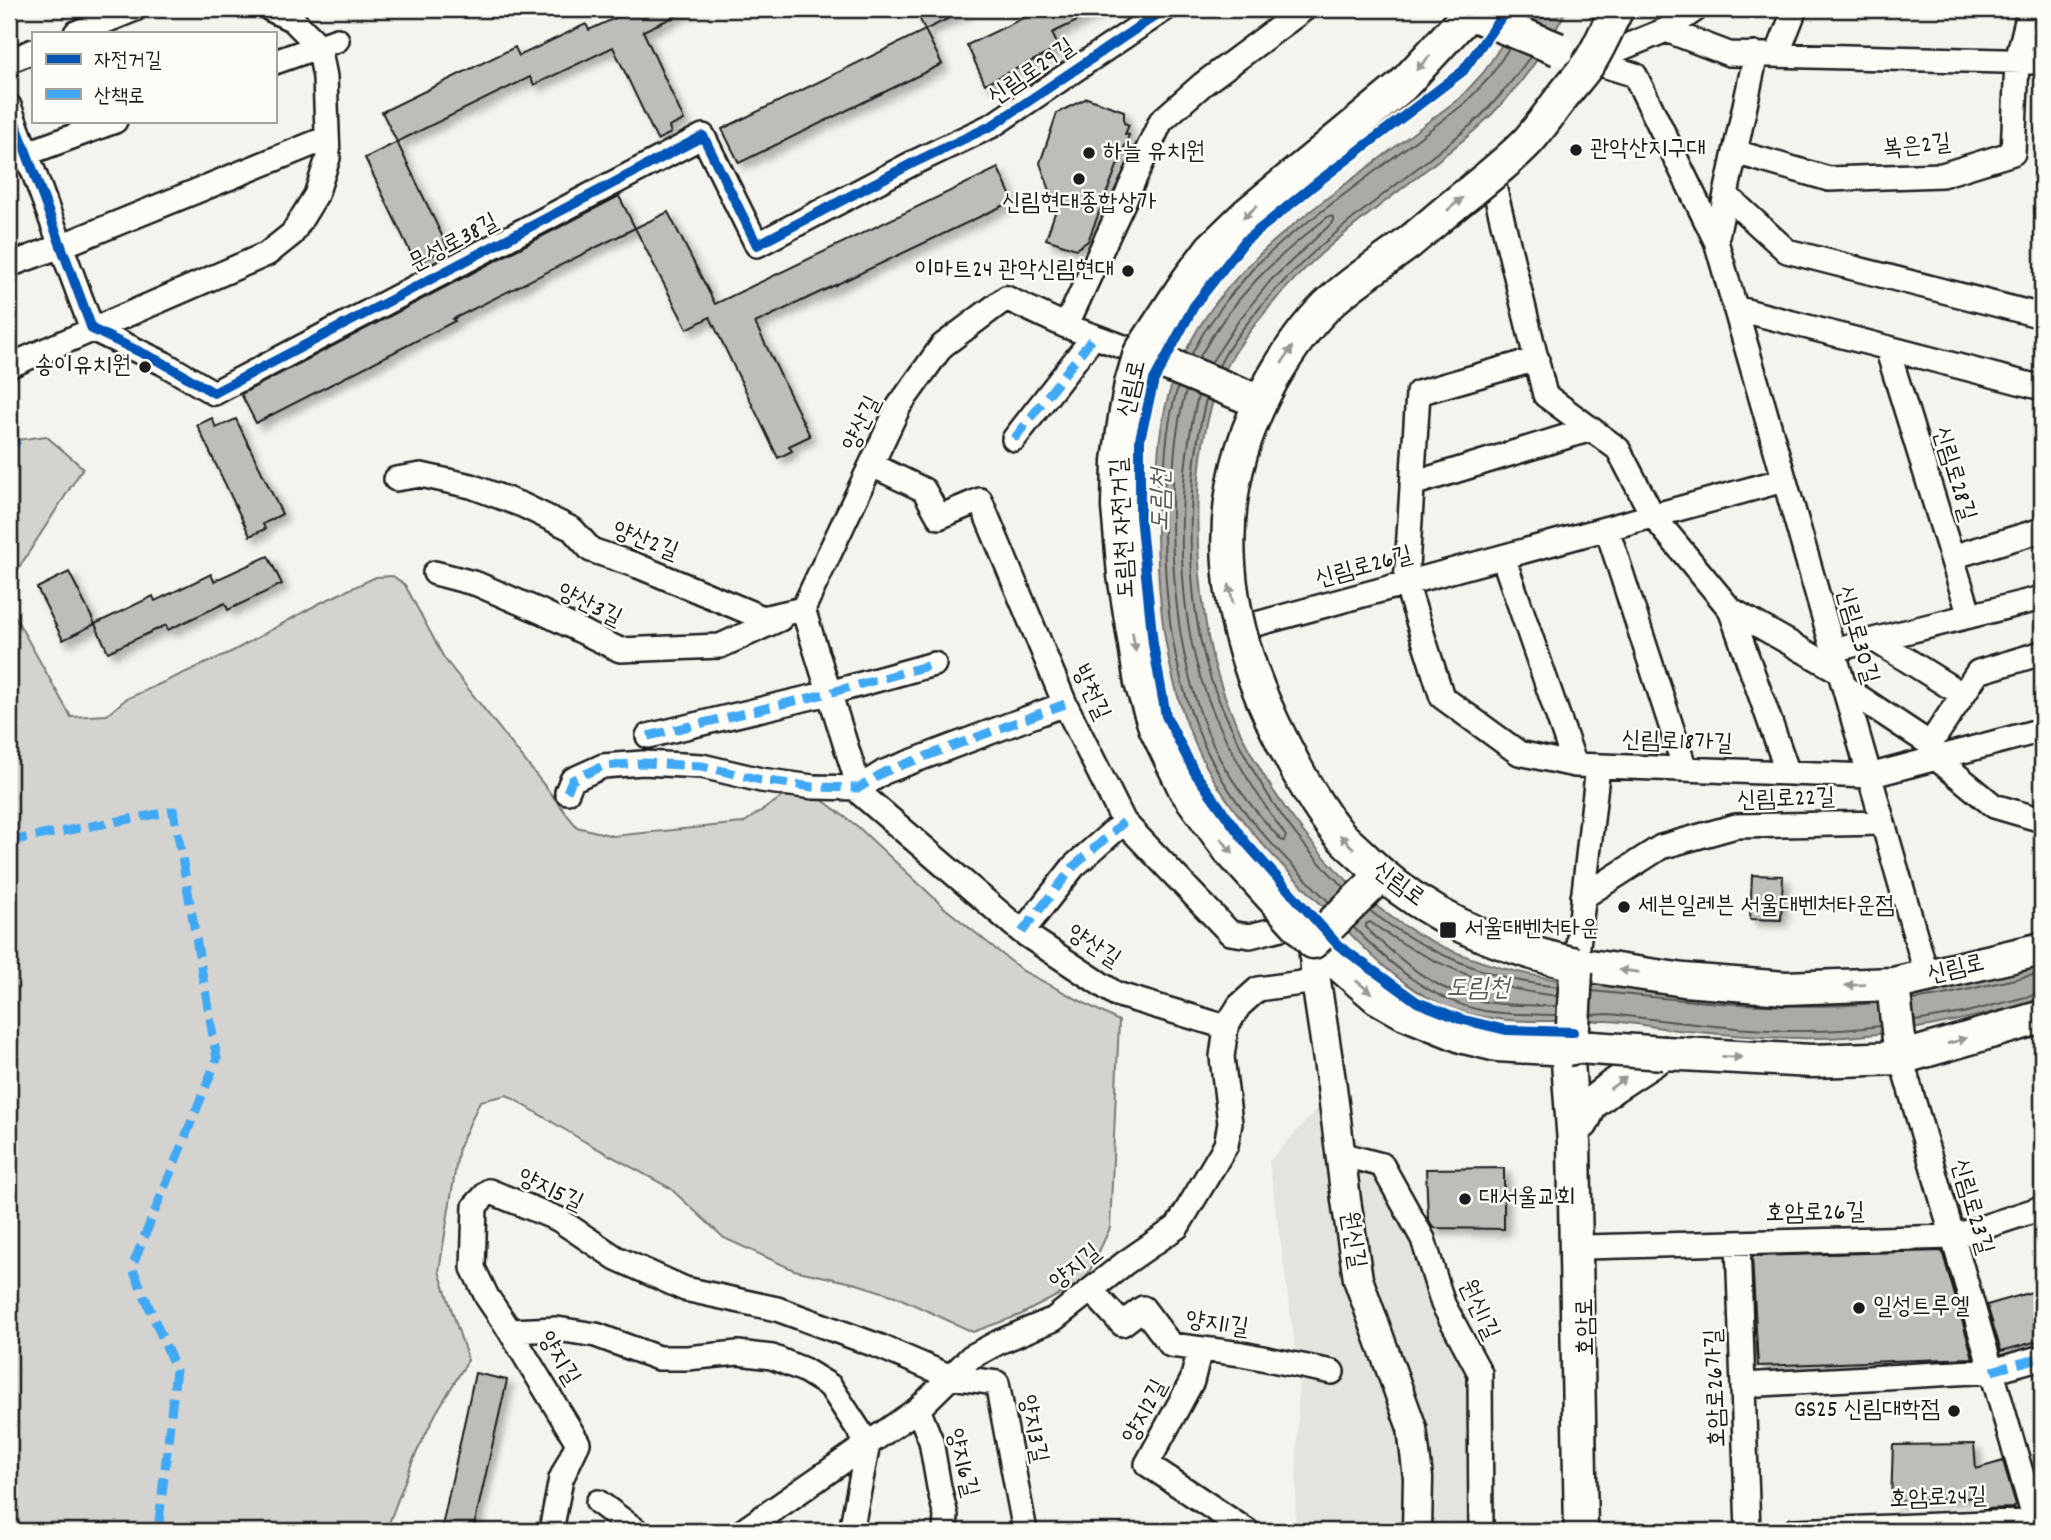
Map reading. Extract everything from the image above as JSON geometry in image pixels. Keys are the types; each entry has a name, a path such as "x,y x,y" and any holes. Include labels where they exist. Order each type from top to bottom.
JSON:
{"main road":[{"name":"신림로","path":"1617,9 1590,61 1528,141 1405,245 1335,297 1309,324 1288,352 1260,402 1242,446 1232,487 1227,531 1229,581 1238,629 1253,676 1277,733 1304,785 1335,830 1381,876 1413,900 1444,918 1474,932 1576,967 1684,980 1785,988 1893,988 1927,976 2042,949"},
{"name":"신림로","path":"1465,10 1402,86 1247,214 1211,250 1140,353 1125,416 1119,461 1118,507 1124,575 1141,682 1155,727 1185,789 1230,851 1305,933 1377,997 1405,1013 1464,1037 1497,1045 1521,1046 1573,1040 1664,1053"},
{"path":"1465,10 1590,61"},
{"path":"1140,353 1260,402"},
{"path":"1305,933 1381,876"},
{"path":"1576,967 1573,1040 1577,1122 1581,1531"},
{"path":"1893,988 1901,1058"},
{"path":"1577,1122 1591,1104 1620,1081 1664,1053 1812,1061 1901,1058 2042,1017"},
{"path":"1521,1046 1556,1078 1577,1122"},
{"name":"호암로","path":"1577,1122 1585,1247 1591,1531"}],"street":[{"path":"78,32 135,9"},
{"path":"270,9 293,20 328,43"},
{"name":"신림로29길","path":"993,125 1165,9"},
{"path":"1066,326 1161,121 1203,84 1304,9"},
{"path":"1590,61 1666,30 1696,9"},
{"path":"1716,241 1735,152 1766,55 1795,9"},
{"name":"복은2길","path":"1735,152 1829,179 1942,175 2013,153 2018,61 2030,9"},
{"path":"1666,30 1729,54 2042,62"},
{"path":"276,62 328,43"},
{"path":"9,366 267,254 292,234 316,195 328,158 325,77 328,43"},
{"path":"9,61 32,51"},
{"name":"신림로30길","path":"1590,61 1635,75 1716,241 1927,976"},
{"path":"9,106 18,157 61,246 92,329"},
{"path":"18,157 112,122"},
{"name":"문성로38길","path":"92,329 163,363 214,393 703,136 757,245 913,163 993,125"},
{"path":"9,265 327,138"},
{"path":"1492,174 1545,396 1618,449 1653,516 1730,609 1788,773"},
{"path":"1726,195 1787,251 2042,316"},
{"name":"양산길","path":"1140,353 1066,326 1006,298 942,346 900,406 803,609 861,794 1021,932 1116,994 1226,1027"},
{"path":"1735,308 2042,388"},
{"path":"1014,439 1094,336"},
{"name":"신림로28길","path":"1887,348 1970,616"},
{"path":"1406,583 1418,393 1536,359"},
{"path":"1412,484 1591,429"},
{"name":"방천길","path":"872,465 924,490 939,517 980,500 1065,704 1124,822 1230,933 1250,936 1305,933"},
{"name":"양산2길","path":"396,479 421,475 471,486 522,505 572,528 591,550 639,566 763,618 803,609"},
{"name":"신림로26길","path":"1238,629 1784,480"},
{"path":"1607,528 1685,769"},
{"path":"1952,557 2042,530"},
{"path":"1503,557 1574,765"},
{"name":"양산3길","path":"435,573 477,584 620,650 720,646 803,609"},
{"name":"신림로18가길","path":"1406,583 1442,697 1519,753 1574,765 1869,776 1933,751 2042,730"},
{"path":"1839,669 1875,640 2042,598"},
{"path":"1730,609 1839,669 1994,806 2042,820"},
{"path":"1875,640 1963,695"},
{"path":"1933,751 1978,672 2042,653"},
{"path":"648,736 829,693 934,664"},
{"path":"567,792 572,780 603,766 643,763 702,766 761,780 813,787 859,788 884,772 1065,704"},
{"path":"1576,967 1598,766"},
{"path":"1021,932 1074,866 1124,822"},
{"name":"신림로22길","path":"1583,897 1661,846 1736,826 1883,823"},
{"name":"원신길","path":"1305,933 1316,981 1358,1279 1412,1428 1418,1478 1417,1531"},
{"path":"1226,1027 1239,1006 1258,989 1316,981"},
{"name":"양지길","path":"743,1531 918,1409 971,1357 1054,1319 1125,1263 1177,1227 1226,1145 1230,1123 1222,1058 1226,1027"},
{"name":"신림로23길","path":"1901,1058 2039,1524"},
{"name":"원신1길","path":"1340,1154 1382,1164 1423,1239 1443,1304 1480,1373 1481,1531"},
{"name":"양지5길","path":"510,1331 487,1297 473,1268 475,1206 489,1191 558,1219 616,1258 685,1289 778,1309 881,1347 951,1377"},
{"name":"호암로26길","path":"1585,1247 1953,1237 2042,1208"},
{"name":"호암로26가길","path":"1738,1242 1748,1531"},
{"name":"양지1길","path":"1091,1290 1122,1325 1143,1308 1171,1345 1242,1354 1332,1372"},
{"path":"510,1331 557,1329 596,1335 658,1358 738,1353 772,1357 804,1370 830,1386 868,1444 851,1531"},
{"name":"양지길","path":"510,1331 578,1443 561,1479 551,1531"},
{"name":"양지2길","path":"1200,1349 1192,1381 1147,1464 1245,1531"},
{"path":"1743,1385 1992,1371 2042,1357"},
{"name":"양지3길","path":"951,1377 997,1383 1025,1531"},
{"name":"양지6길","path":"918,1409 931,1441 946,1516 945,1531"},
{"path":"598,1502 637,1531"},
{"name":"호암로24길","path":"1794,1531 2039,1524"}],"shaded area":[{"path":"46,436 83,468 9,583 9,441"},
{"path":"393,576 405,585 444,658 577,827 613,836 743,823 782,797 817,796 857,826 946,909 1023,971 1119,1021 1110,1228 1085,1281 1020,1315 973,1332 895,1296 857,1284 794,1270 724,1238 670,1188 507,1095 480,1101 459,1147 439,1271 468,1360 436,1413 413,1460 386,1531 9,1531 9,606 71,717 107,715 126,699 233,651 318,604 376,577"},
{"path":"1324,1102 1372,1154 1480,1373 1479,1531 1295,1531 1299,1374 1269,1161"}],"water":[{"name":"도림천","path":"1525,9 1567,9 1527,74 1475,130 1366,216 1289,285 1238,347 1225,370 1214,399 1200,462 1198,529 1202,594 1218,675 1248,747 1288,812 1318,850 1350,883 1382,911 1417,934 1455,952 1495,966 1540,977 1642,989 1917,990 1951,987 2042,965 2042,1000 1903,1031 1818,1038 1724,1034 1607,1021 1503,1020 1463,1012 1426,997 1410,987 1367,951 1263,845 1234,809 1209,771 1194,741 1173,676 1158,574 1158,462 1163,419 1176,372 1198,329 1229,286 1247,267 1305,215 1460,98 1484,72"}],"building":[{"path":"635,9 691,9 643,31 684,120 669,127 671,133 657,140 613,47 534,85 530,77 397,142 382,112 515,47 519,56 586,24 589,30"},
{"path":"915,9 968,9 925,30"},
{"path":"1042,9 1102,9 1052,33 1059,48 985,84 967,45"},
{"path":"925,30 942,64 739,163 722,129"},
{"name":"신림현대종합상가","path":"1087,98 1124,111 1124,123 1129,125 1125,134 1129,135 1088,241 1076,249 1046,239 1060,198 1052,196 1040,163 1057,113"},
{"path":"397,142 448,248 416,264 365,158"},
{"path":"998,168 1013,201 755,323 810,436 789,446 792,451 778,458 710,317 687,329 635,228 668,212 715,304"},
{"path":"619,196 635,228 453,319 455,321 256,423 241,394"},
{"path":"212,418 216,428 236,419 282,514 263,524 265,529 250,536 197,425"},
{"path":"268,556 282,584 228,610 225,603 168,630 166,625 108,652 95,624 153,596 155,601 211,574 214,581"},
{"path":"69,572 95,624 63,640 37,588"},
{"path":"1752,875 1783,876 1781,920 1750,919"},
{"name":"대서울교회","path":"1504,1168 1504,1229 1433,1228 1428,1218 1426,1169"},
{"name":"일성트루엘","path":"1942,1251 1973,1358 1758,1366 1752,1256"},
{"path":"2042,1289 2042,1340 2001,1351 1987,1305"},
{"path":"475,1373 507,1380 473,1531 441,1531"},
{"path":"1974,1444 1976,1469 2003,1461 2016,1505 2013,1508 1983,1509 1982,1497 1891,1502 1893,1445"}],"marked path":[{"path":"1014,439 1094,336"},
{"path":"9,445 19,440"},
{"path":"648,736 829,693 934,664"},
{"path":"567,792 572,780 603,766 643,763 702,766 761,780 813,787 859,788 884,772 1065,704"},
{"path":"9,841 174,811 217,1059 132,1267 176,1370 159,1522 152,1531"},
{"path":"1022,932 1074,866 1124,822"},
{"path":"1992,1371 2042,1357"}],"cycle path":[{"path":"9,106 92,329 163,363 214,393 703,136 757,245 913,163 993,125 1165,9"},
{"name":"도림천 자전거길","path":"1507,9 1463,71 1245,241 1194,306 1154,380 1140,439 1140,516 1153,644 1166,716 1195,773 1246,843 1338,945 1417,1002 1460,1019 1506,1030 1573,1032"}],"place":[{"name":"관악산지구대","path":"1576,150"},
{"name":"하늘 유치원","path":"1089,153"},
{"name":"신림현대종합상가","path":"1079,179"},
{"name":"이마트24 관악신림현대","path":"1128,271"},
{"name":"송이유치원","path":"145,367"},
{"name":"세븐일레븐 서울대벤처타운점","path":"1624,907"},
{"name":"서울대벤처타운","path":"1448,930"},
{"name":"대서울교회","path":"1465,1199"},
{"name":"일성트루엘","path":"1859,1308"},
{"name":"GS25 신림대학점","path":"1954,1411"}]}
